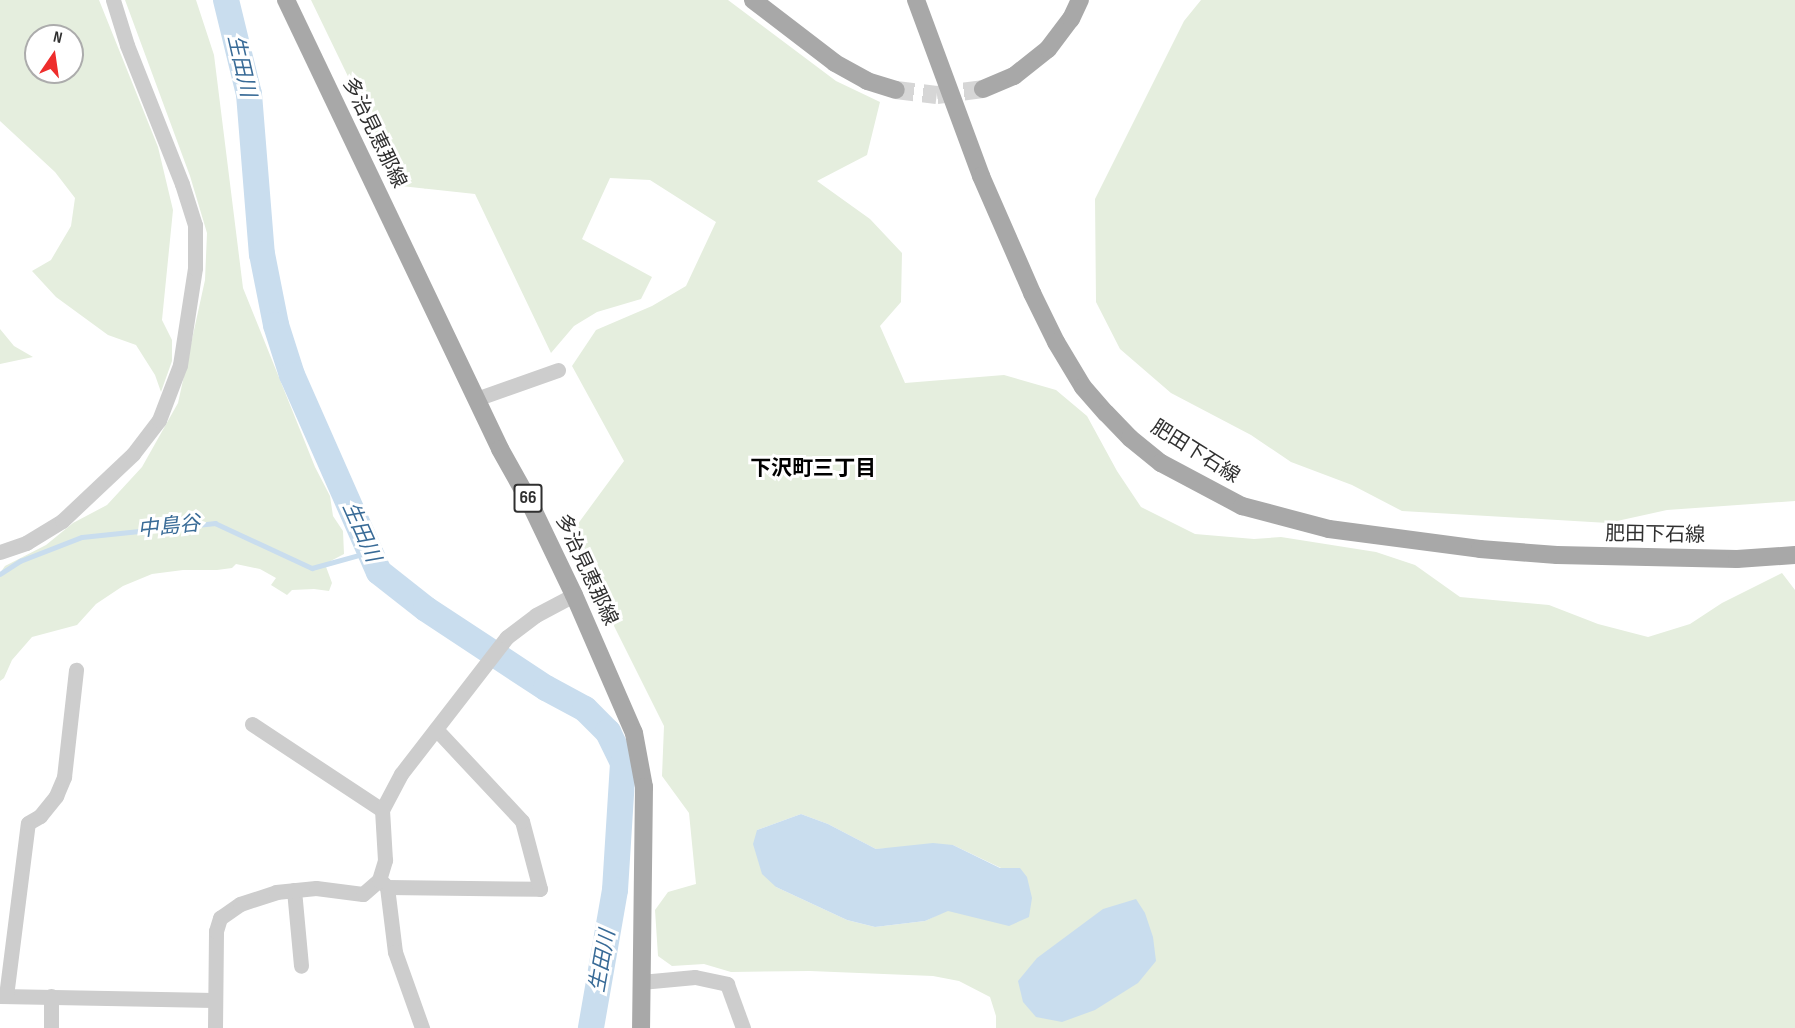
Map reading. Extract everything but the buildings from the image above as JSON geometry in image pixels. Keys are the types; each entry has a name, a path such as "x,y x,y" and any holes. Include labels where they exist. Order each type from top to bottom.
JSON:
{"main road":[{"name":"多治見恵那線","path":"286,0 476,399 574,595 630,724 640,759 644,787 641,1028"},
{"path":"753,0 835,63 867,81 896,90"},
{"name":"肥田下石線","path":"916,0 981,176 1056,342 1083,387 1130,438 1161,463 1242,506 1339,530 1480,549 1557,555 1737,559 1795,555"},
{"path":"983,89 1014,76 1048,49 1071,19 1080,0"}],"street":[{"path":"0,552 26,543 62,520 133,454 159,420 180,365 195,268 195,225 182,184 127,45 113,0"},
{"path":"476,399 558,370"},
{"path":"422,1028 395,951 383,883 385,860 382,810 401,774 507,637 536,615 574,595"},
{"path":"76,670 64,777 56,796 40,816 28,823 3,996 214,1000"},
{"path":"252,724 382,810"},
{"path":"215,1028 216,931 220,918 253,898 316,888 363,894 383,883 540,889 522,821 436,729"},
{"path":"294,890 301,966"},
{"path":"641,982 695,977 727,984 743,1028"},
{"path":"51,996 51,1028"}],"green space":[{"path":"0,0 99,0 158,147 173,210 162,320 172,340 172,361 161,392 155,375 136,345 108,335 56,297 32,271 51,260 71,226 75,198 55,172 0,121"},
{"path":"125,0 196,0 214,55 243,288 315,467 330,496 333,516 343,531 344,554 325,564 332,583 329,591 292,590 287,595 271,585 276,578 260,569 236,564 232,568 217,570 183,570 152,574 123,586 96,604 77,625 32,637 12,660 4,678 0,681 0,573 5,566 46,545 73,523 107,505 142,467 178,403 205,280 207,233 190,176"},
{"path":"311,0 728,0 836,81 880,102 867,155 817,181 870,219 902,253 901,302 880,326 905,383 1004,375 1056,390 1087,416 1117,471 1141,507 1195,534 1254,539 1281,537 1376,552 1415,565 1460,597 1549,605 1598,624 1648,637 1690,624 1722,603 1782,573 1795,590 1795,1028 996,1028 996,1016 990,997 959,981 933,976 810,971 731,972 704,964 672,966 658,956 655,910 668,892 696,884 689,813 662,776 664,726 569,536 624,461 572,366 596,330 652,306 686,286 716,222 650,180 610,178 582,239 652,277 641,299 597,312 574,326 551,353 475,194 401,186","holes":["801,814 828,824 876,849 953,845 1001,868 1020,868 975,916 948,910 925,921 875,927 847,920 776,887 757,830"]},
{"path":"1201,0 1795,0 1795,501 1667,510 1608,523 1402,511 1352,485 1291,462 1251,435 1171,393 1120,349 1096,302 1095,199 1184,21"},
{"path":"0,329 14,346 33,357 0,364"}],"water":[{"path":"801,814 828,824 876,849 933,843 953,845 1000,868 1020,868 1027,877 1032,898 1029,917 1009,926 948,911 925,921 875,927 847,920 776,887 762,874 753,844 757,830"},
{"path":"1136,899 1145,913 1153,937 1156,961 1138,983 1095,1010 1062,1022 1036,1017 1023,1002 1018,981 1037,958 1103,909"}],"waterway":[{"name":"生田川","path":"226,0 249,94 262,254 276,325 292,375 379,572 426,609 546,688 585,709 608,732 623,763 615,890 591,1028"},
{"name":"中島谷","path":"0,574 20,561 82,537 215,523 312,568 370,552"}],"tunnel":[{"path":"896,90 937,95 983,89"}],"district":[{"name":"下沢町三丁目","path":"813,469"}]}
